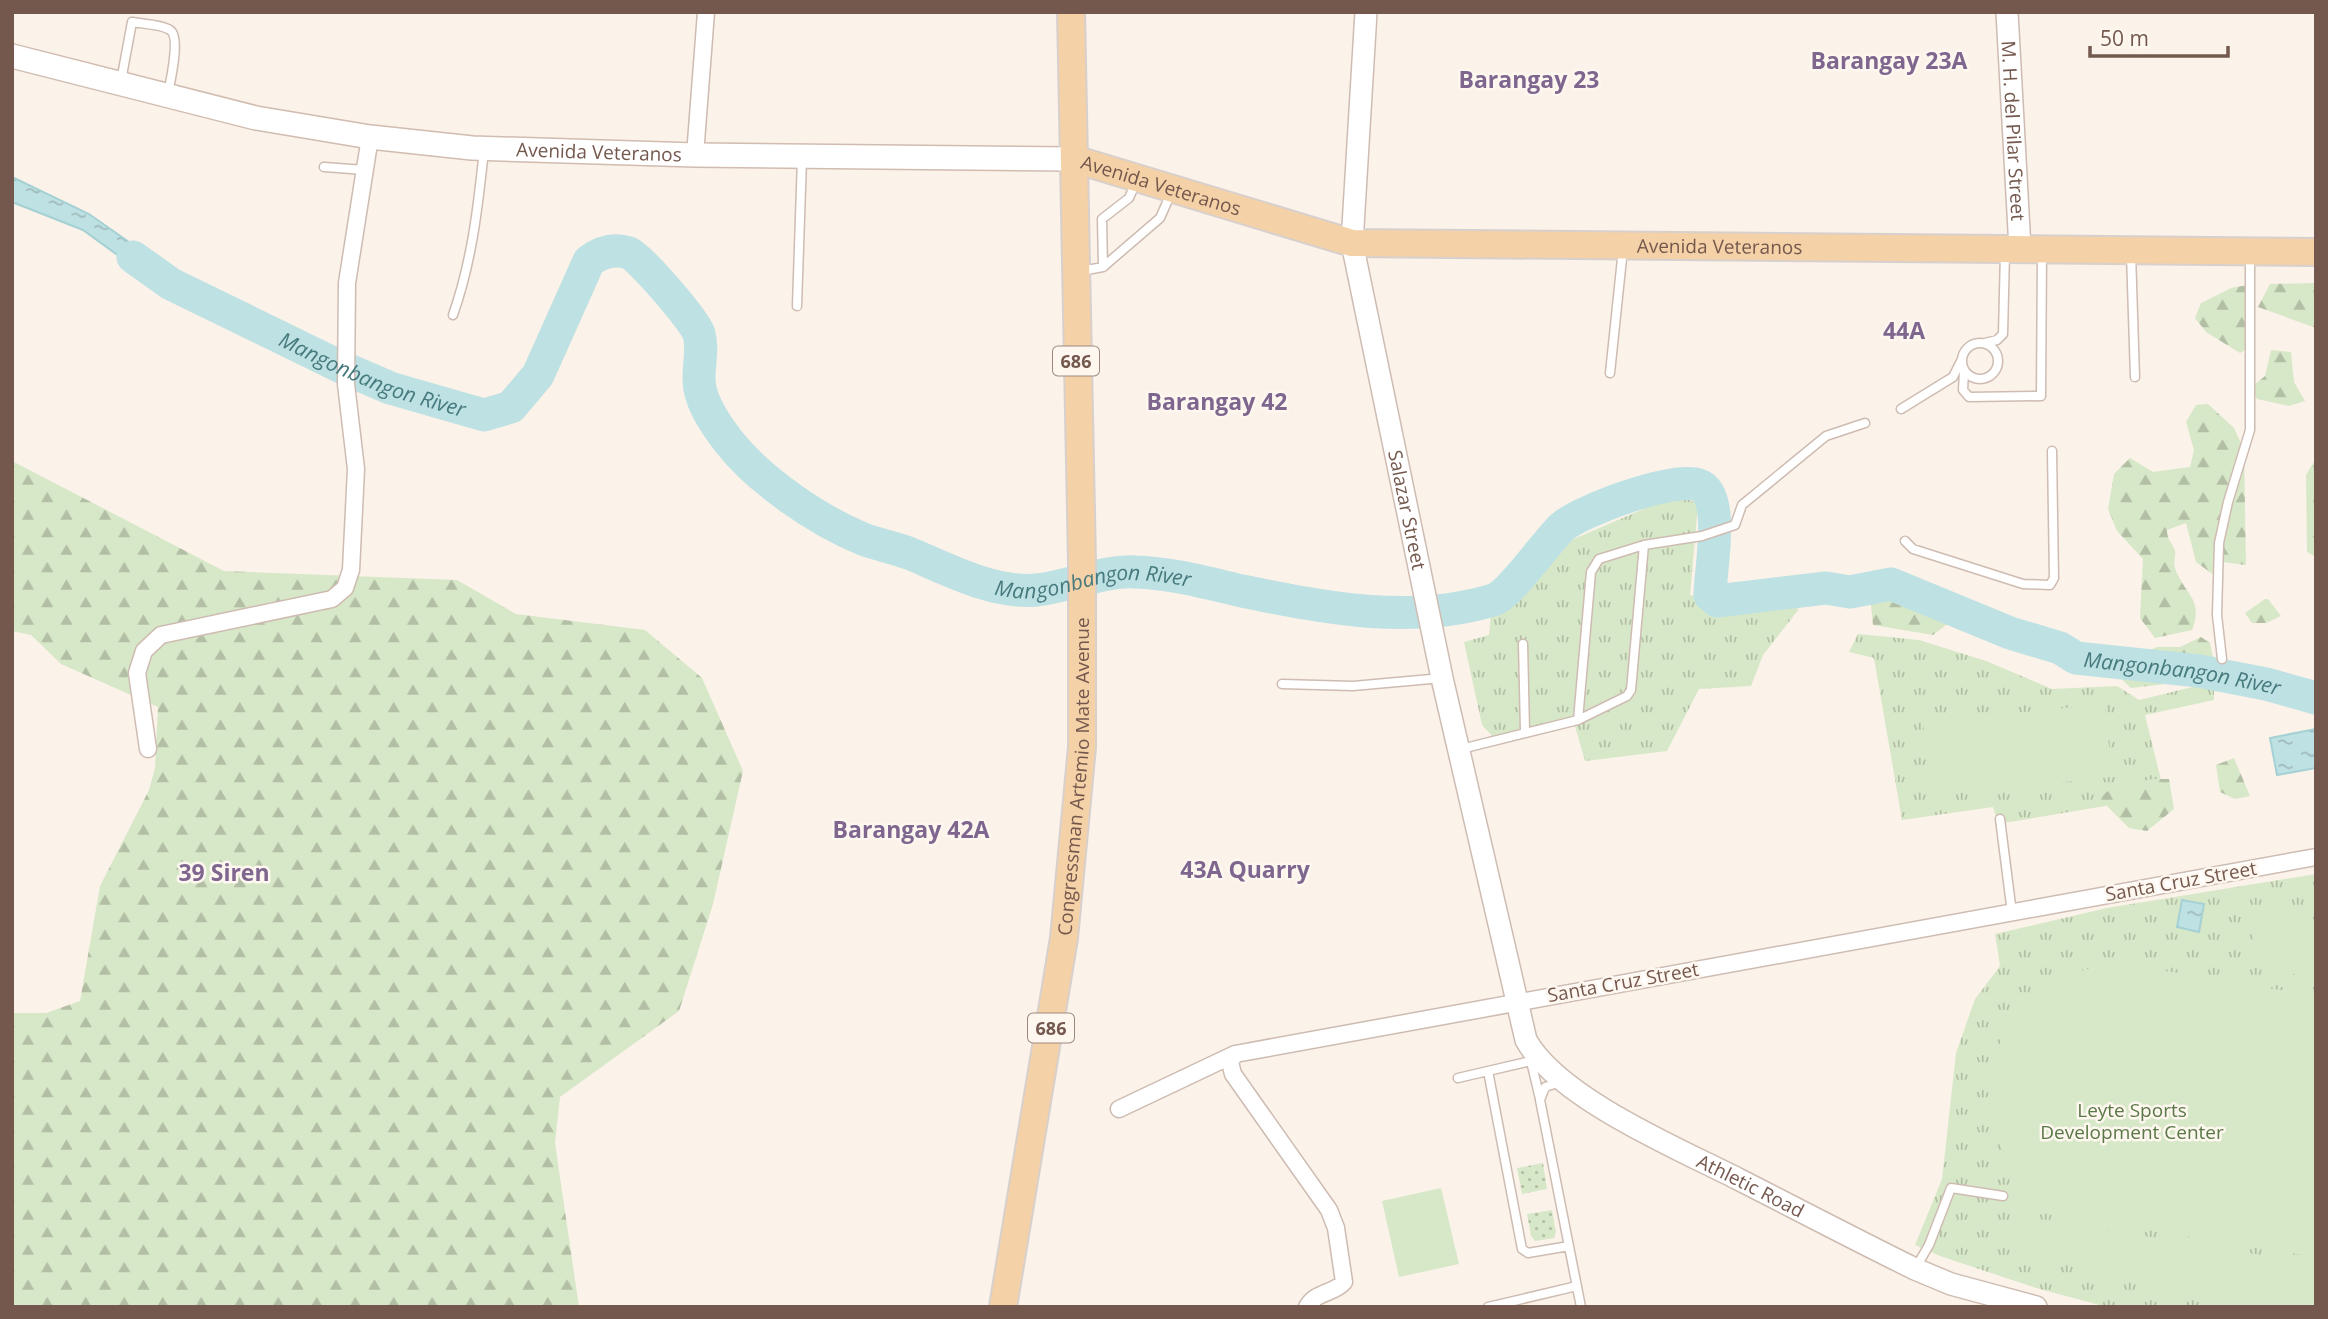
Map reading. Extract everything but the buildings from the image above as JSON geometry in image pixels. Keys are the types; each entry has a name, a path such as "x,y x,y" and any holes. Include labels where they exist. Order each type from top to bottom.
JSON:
{"main road":[{"name":"686","path":"1071,12 1073,159"},
{"name":"Avenida Veteranos","path":"12,57 256,118 370,137 484,148 695,155 1073,159 1352,243 2316,251"},
{"path":"1073,116 1082,143 1101,167"},
{"name":"Congressman Artemio Mate Avenue","path":"1003,1307 1063,938 1082,747 1082,563 1073,159"}],"street":[{"path":"695,155 706,12"},
{"name":"Salazar Street","path":"1366,12 1352,243 1442,678 1518,1001"},
{"name":"M. H. del Pilar Street","path":"2007,12 2022,249"},
{"path":"148,749 136,673 144,651 161,635 332,599 345,588 351,570 356,469 346,384 347,283 370,137"},
{"name":"Santa Cruz Street","path":"1119,1109 1235,1054 2316,857"},
{"name":"Athletic Road","path":"1518,1001 1528,1051 1563,1082 1695,1157 1915,1269 1951,1284 2036,1307"},
{"path":"1235,1054 1230,1062 1233,1074 1321,1195 1336,1228 1344,1282 1339,1288 1311,1299 1307,1307"}],"lane":[{"path":"121,84 133,12"},
{"path":"132,22 168,29 174,34 168,96"},
{"path":"453,315 466,276 474,239 484,148"},
{"path":"797,306 803,156"},
{"path":"324,167 365,170"},
{"path":"1103,267 1101,219 1129,198 1137,178"},
{"path":"1074,272 1103,267 1160,218 1172,189"},
{"path":"1610,373 1624,246"},
{"path":"1900,409 1953,377 1972,345 1997,340 2003,334 2022,249"},
{"path":"1962,359 1963,390 1969,397 2042,399 2022,249"},
{"path":"2131,250 2135,377"},
{"path":"2222,659 2217,615 2219,543 2228,502 2250,430 2250,251"},
{"path":"1964,371 1979,380 1995,372 1997,354 1983,343"},
{"path":"1578,720 1591,572 1599,559 1644,544 1702,536 1735,525 1742,505 1826,436 1866,423"},
{"path":"1905,541 1913,549 2023,584 2050,585 2054,578 2052,451"},
{"path":"1458,750 1525,731 1578,720 1621,700 1631,691 1644,544"},
{"path":"1523,644 1525,731"},
{"path":"1282,684 1353,686 1442,678"},
{"path":"2000,819 2011,913"},
{"path":"1458,1078 1488,1071 1528,1051 1581,1307"},
{"path":"1488,1071 1522,1249 1528,1252 1569,1246"},
{"path":"1540,1101 1545,1087 1563,1082"},
{"path":"1915,1269 1929,1245 1951,1188 2003,1196"},
{"path":"1488,1307 1577,1286"}],"green space":[{"path":"2316,283 2316,328 2258,307 2270,284"},
{"path":"2248,285 2254,344 2240,353 2206,332 2195,318 2201,303 2231,288"},
{"path":"2271,350 2291,352 2294,382 2305,401 2289,406 2257,399 2250,388 2265,376"},
{"path":"2208,404 2234,428 2244,450 2246,565 2222,562 2214,575 2196,562 2186,523 2167,530 2175,551 2175,568 2195,604 2196,611 2192,630 2155,638 2140,618 2143,559 2117,531 2108,509 2114,474 2130,458 2153,472 2190,467 2194,450 2186,422 2196,405"},
{"path":"2316,458 2316,557 2307,552 2306,475"},
{"path":"12,461 224,571 457,580 516,614 645,630 702,678 743,771 713,904 679,1011 560,1097 555,1143 579,1307 12,1307 12,1013 46,1013 80,1001 100,886 149,790 155,768 158,707 61,664 31,635 12,631"},
{"path":"1678,494 1698,504 1690,596 1700,592 1708,577 1799,609 1763,655 1751,686 1699,689 1667,751 1585,761 1575,726 1495,739 1482,725 1464,642 1489,635 1491,612 1553,548"},
{"path":"1888,578 1905,591 1954,611 2013,625 2025,641 2025,651 1950,622 1933,635 1873,625 1870,595 1874,582"},
{"path":"2268,599 2281,616 2266,623 2252,623 2245,613"},
{"path":"1858,634 1919,640 1986,661 2052,689 2117,686 2139,700 2209,683 2214,689 2214,700 2145,715 2162,784 2128,791 2105,806 1998,824 1993,807 1902,820 1874,658 1849,652"},
{"path":"2201,637 2210,643 2216,671 2191,681 2131,688 2108,667 2157,647 2180,647"},
{"path":"2105,704 2112,777 1930,796 1923,722"},
{"path":"2234,758 2250,796 2235,799 2220,792 2216,765"},
{"path":"2152,779 2169,779 2174,809 2147,831 2129,828 2099,798 2112,788"},
{"name":"Leyte Sports Development Center","path":"2316,874 2316,1307 2107,1307 2036,1288 1915,1245 1942,1179 1956,1053 1975,999 2000,966 1995,934 2107,908"},
{"path":"2257,910 2316,920 2316,978 2248,966"},
{"path":"2109,965 2142,967 2316,996 2316,1257 2017,1209 2021,1177 1997,1138 1988,1106 1991,1070 1998,1048 2025,1007 2043,991 2086,969"},
{"path":"1543,1163 1547,1189 1522,1194 1517,1168"},
{"path":"1441,1188 1459,1264 1399,1277 1382,1201"},
{"path":"1552,1210 1556,1232 1554,1238 1535,1241 1531,1236 1527,1214"},
{"path":"2013,1215 2316,1264 2316,1307 2224,1307 2003,1248"}],"water":[{"path":"12,177 89,214 176,275 167,291 83,230 12,202"},
{"path":"2316,729 2316,768 2277,775 2270,738"},
{"path":"2182,900 2204,904 2199,932 2177,927"}],"waterway":[{"name":"Mangonbangon River","path":"133,257 171,284 337,365 390,388 484,415 511,407 538,375 589,261 608,252 629,253 655,277 696,327 701,350 699,386 704,403 729,442 757,471 790,498 845,531 988,585 1036,590 1098,576 1135,572 1176,576 1336,608 1399,613 1430,612 1493,600 1500,596 1562,527 1588,512 1629,496 1670,485 1699,485 1707,492 1712,503 1715,535 1710,595 1717,601 1826,588 1850,592 1891,584 2010,633 2060,648 2076,658 2199,671 2266,684 2316,698"}],"district":[{"name":"Barangay 23A","path":"1889,60"},
{"name":"Barangay 23","path":"1529,79"},
{"name":"44A","path":"1904,330"},
{"name":"Barangay 42","path":"1217,401"},
{"name":"Barangay 42A","path":"911,829"},
{"name":"43A Quarry","path":"1245,869"},
{"name":"39 Siren","path":"224,872"}]}
